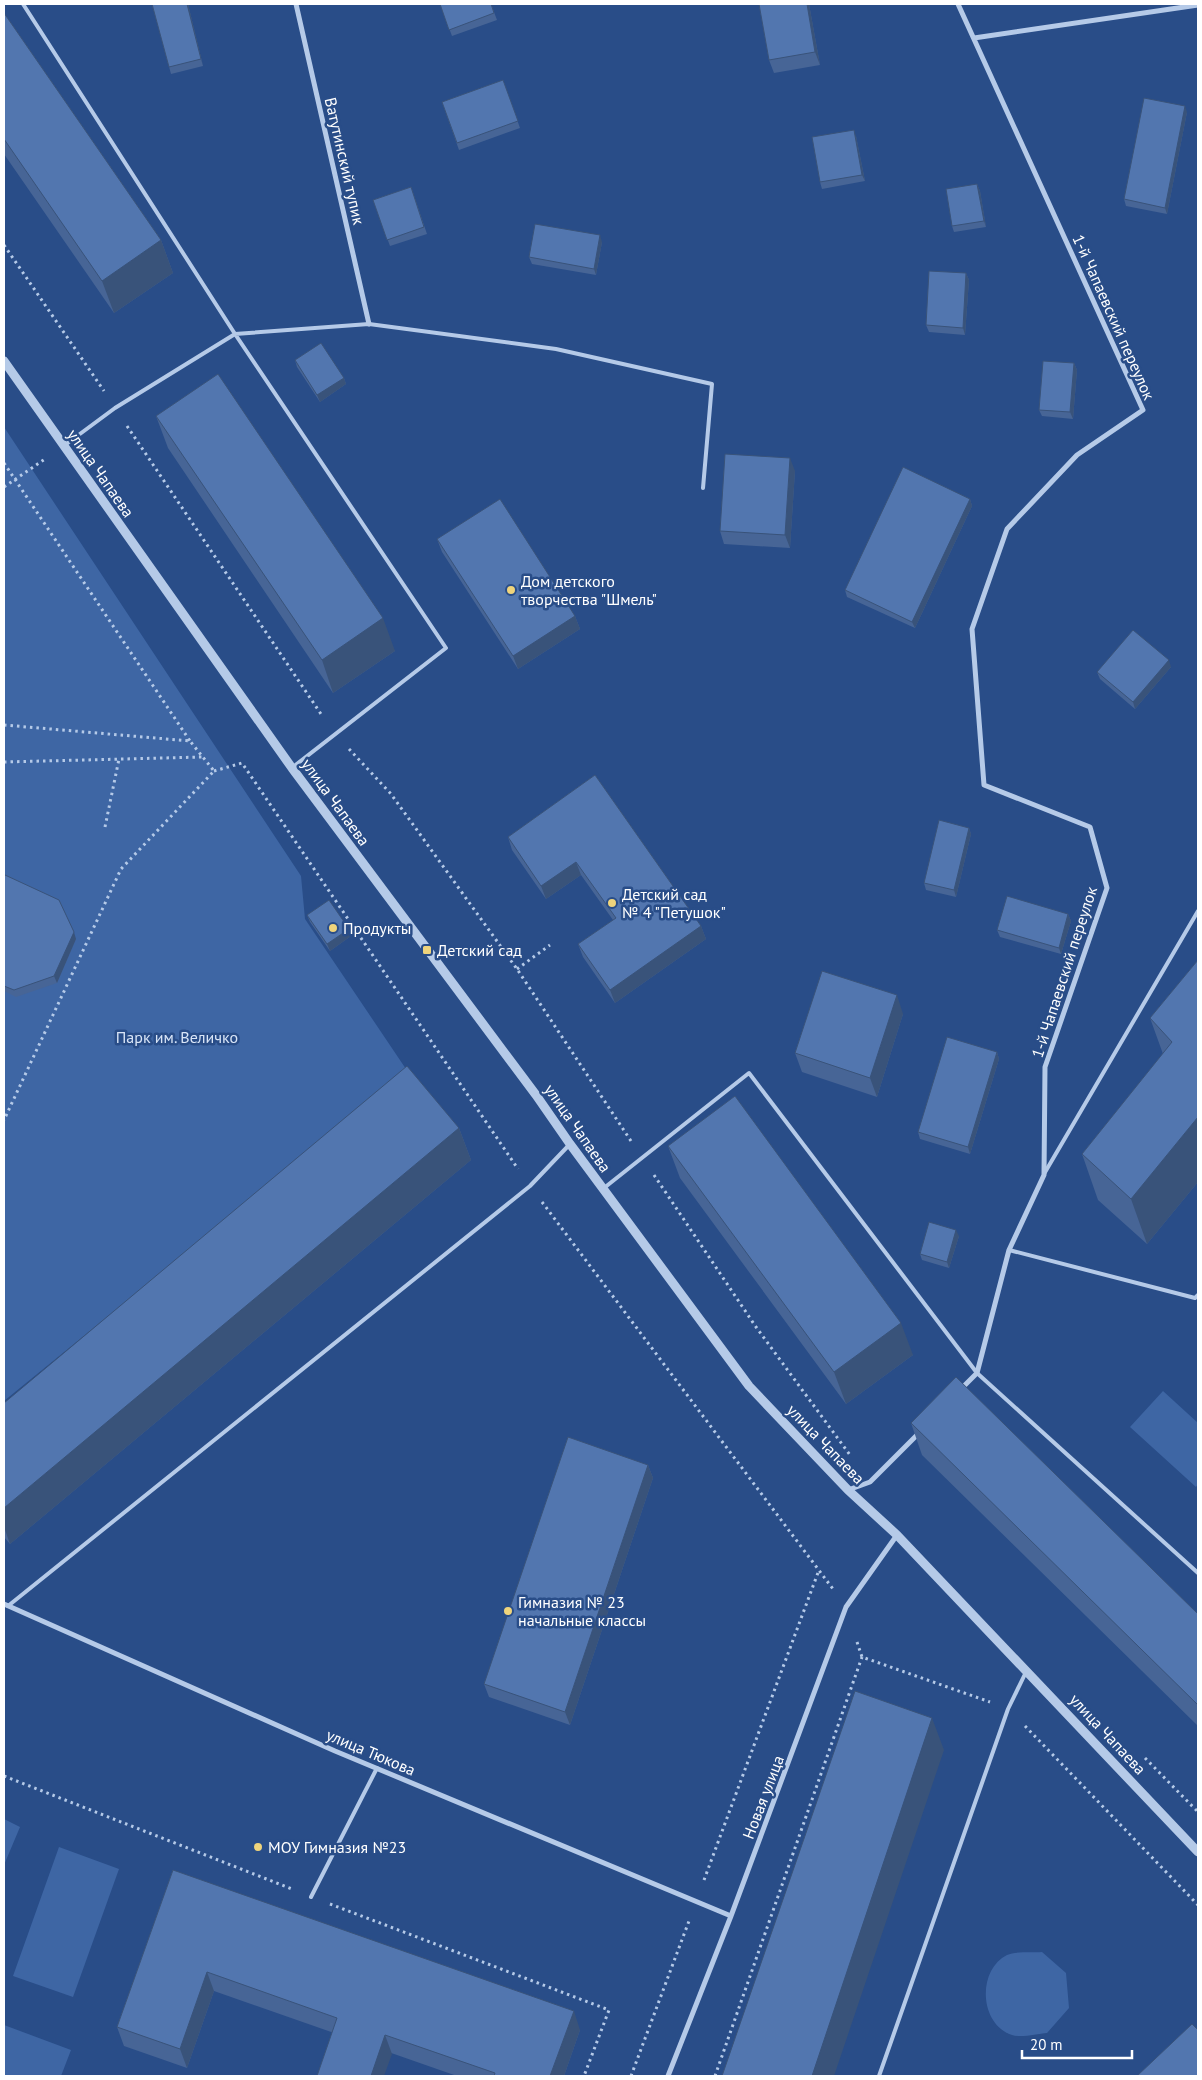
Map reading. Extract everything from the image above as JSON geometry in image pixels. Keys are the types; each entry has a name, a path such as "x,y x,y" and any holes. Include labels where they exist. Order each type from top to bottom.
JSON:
{"street":[{"name":"Ватутинский тупик","path":"296,4 369,324"},
{"name":"1-й Чапаевский переулок","path":"957,1394 977,1373 1009,1250 1044,1175 1045,1067 1107,888 1090,827 984,785 972,629 1007,529 1077,455 1143,410 958,4"},
{"path":"974,38 1198,4"},
{"name":"улица Чапаева","path":"4,362 292,768 536,1095 602,1188 749,1386 848,1490 897,1535 1198,1852"},
{"path":"848,1490 870,1482 924,1428"},
{"name":"Новая улица","path":"668,2076 731,1916 846,1607 897,1535"},
{"name":"улица Тюкова","path":"6,1605 377,1768 731,1916"}],"lane":[{"path":"23,4 235,334 446,648 292,768"},
{"path":"63,446 115,408 235,334 369,324 556,350 712,384 703,488"},
{"path":"1044,1175 1198,911"},
{"path":"602,1188 749,1073 977,1373 1198,1573"},
{"path":"6,1605 530,1186 570,1144"},
{"path":"1009,1250 1196,1298 1198,1295"},
{"path":"879,2076 1008,1709 1027,1671"},
{"path":"311,1897 377,1768"}],"path":[{"path":"4,246 336,735 391,794 517,969 756,1327 870,1482"},
{"path":"4,487 63,446"},
{"path":"4,463 190,741 214,770"},
{"path":"4,725 190,741"},
{"path":"4,762 203,758"},
{"path":"105,827 119,759"},
{"path":"4,1120 122,869 214,770 242,763 530,1186 820,1569 846,1607 862,1657 715,2076"},
{"path":"517,969 550,945"},
{"path":"631,2076 820,1569"},
{"path":"862,1657 1008,1709 1198,1905"},
{"path":"1143,1756 1198,1812"},
{"path":"4,1776 311,1897 609,2010 584,2076"}],"green space":[{"name":"Парк им. Величко","path":"4,427 301,876 305,919 408,1072 4,1401"},
{"path":"1163,1391 1198,1423 1198,1484 1196,1487 1130,1427"},
{"path":"4,1819 20,1827 4,1865"},
{"path":"59,1847 119,1869 73,1997 13,1976"},
{"path":"1042,1952 1066,1973 1069,2008 1047,2033 1024,2036 1012,2035 1001,2029 993,2020 988,2009 986,1996 990,1972 997,1962 1007,1955"},
{"path":"4,2025 71,2050 61,2076 4,2076"}],"building":[{"path":"152,4 187,4 201,59 169,67"},
{"path":"440,4 491,4 494,13 449,30"},
{"path":"759,4 807,4 815,52 769,60"},
{"path":"4,13 161,240 102,281 4,139"},
{"path":"503,80 518,121 457,143 442,102"},
{"path":"1144,98 1185,106 1165,208 1124,199"},
{"path":"854,130 862,175 820,182 812,137"},
{"path":"977,184 984,221 952,226 946,189"},
{"path":"411,187 424,227 387,240 373,200"},
{"path":"535,224 600,235 594,269 529,257"},
{"path":"929,271 966,273 963,328 926,325"},
{"path":"321,343 344,378 317,395 295,360"},
{"path":"1043,361 1074,363 1070,412 1039,410"},
{"path":"218,374 383,618 322,660 156,416"},
{"path":"725,454 790,458 785,535 720,531"},
{"path":"903,467 970,499 912,622 845,590"},
{"name":"Дом детского творчества \"Шмель\"","path":"500,499 575,616 513,656 437,539"},
{"path":"1133,630 1169,660 1133,702 1097,672"},
{"path":"595,775 701,926 610,990 578,944 616,918 576,862 541,886 508,837"},
{"path":"939,820 969,828 954,890 924,883"},
{"path":"5,875 59,900 74,932 54,976 14,990 4,986"},
{"path":"1007,896 1068,914 1059,948 997,930"},
{"path":"329,900 349,929 327,944 307,915"},
{"path":"1198,960 1198,1117 1131,1199 1082,1154 1172,1042 1150,1018"},
{"path":"822,971 897,995 870,1078 795,1053"},
{"path":"947,1037 997,1052 968,1147 918,1132"},
{"path":"407,1066 459,1128 4,1508 4,1403"},
{"path":"735,1096 901,1323 834,1372 668,1146"},
{"path":"929,1222 956,1230 947,1262 920,1254"},
{"path":"956,1377 1198,1614 1198,1705 911,1423"},
{"path":"568,1437 648,1465 565,1712 484,1684"},
{"path":"855,1691 932,1718 812,2076 722,2076"},
{"path":"173,1870 574,2011 550,2076 494,2076 495,2073 385,2035 371,2076 317,2076 337,2018 207,1972 180,2049 117,2027"},
{"path":"1192,2024 1198,2030 1198,2076 1137,2076"}],"place":[{"name":"Дом детского творчества \"Шмель\"","path":"511,590"},
{"name":"Детский сад № 4 \"Петушок\"","path":"612,903"},
{"name":"Продукты","path":"333,928"},
{"name":"Детский сад","path":"427,950"},
{"name":"Гимназия № 23 начальные классы","path":"508,1611"},
{"name":"МОУ Гимназия №23","path":"258,1847"}]}
